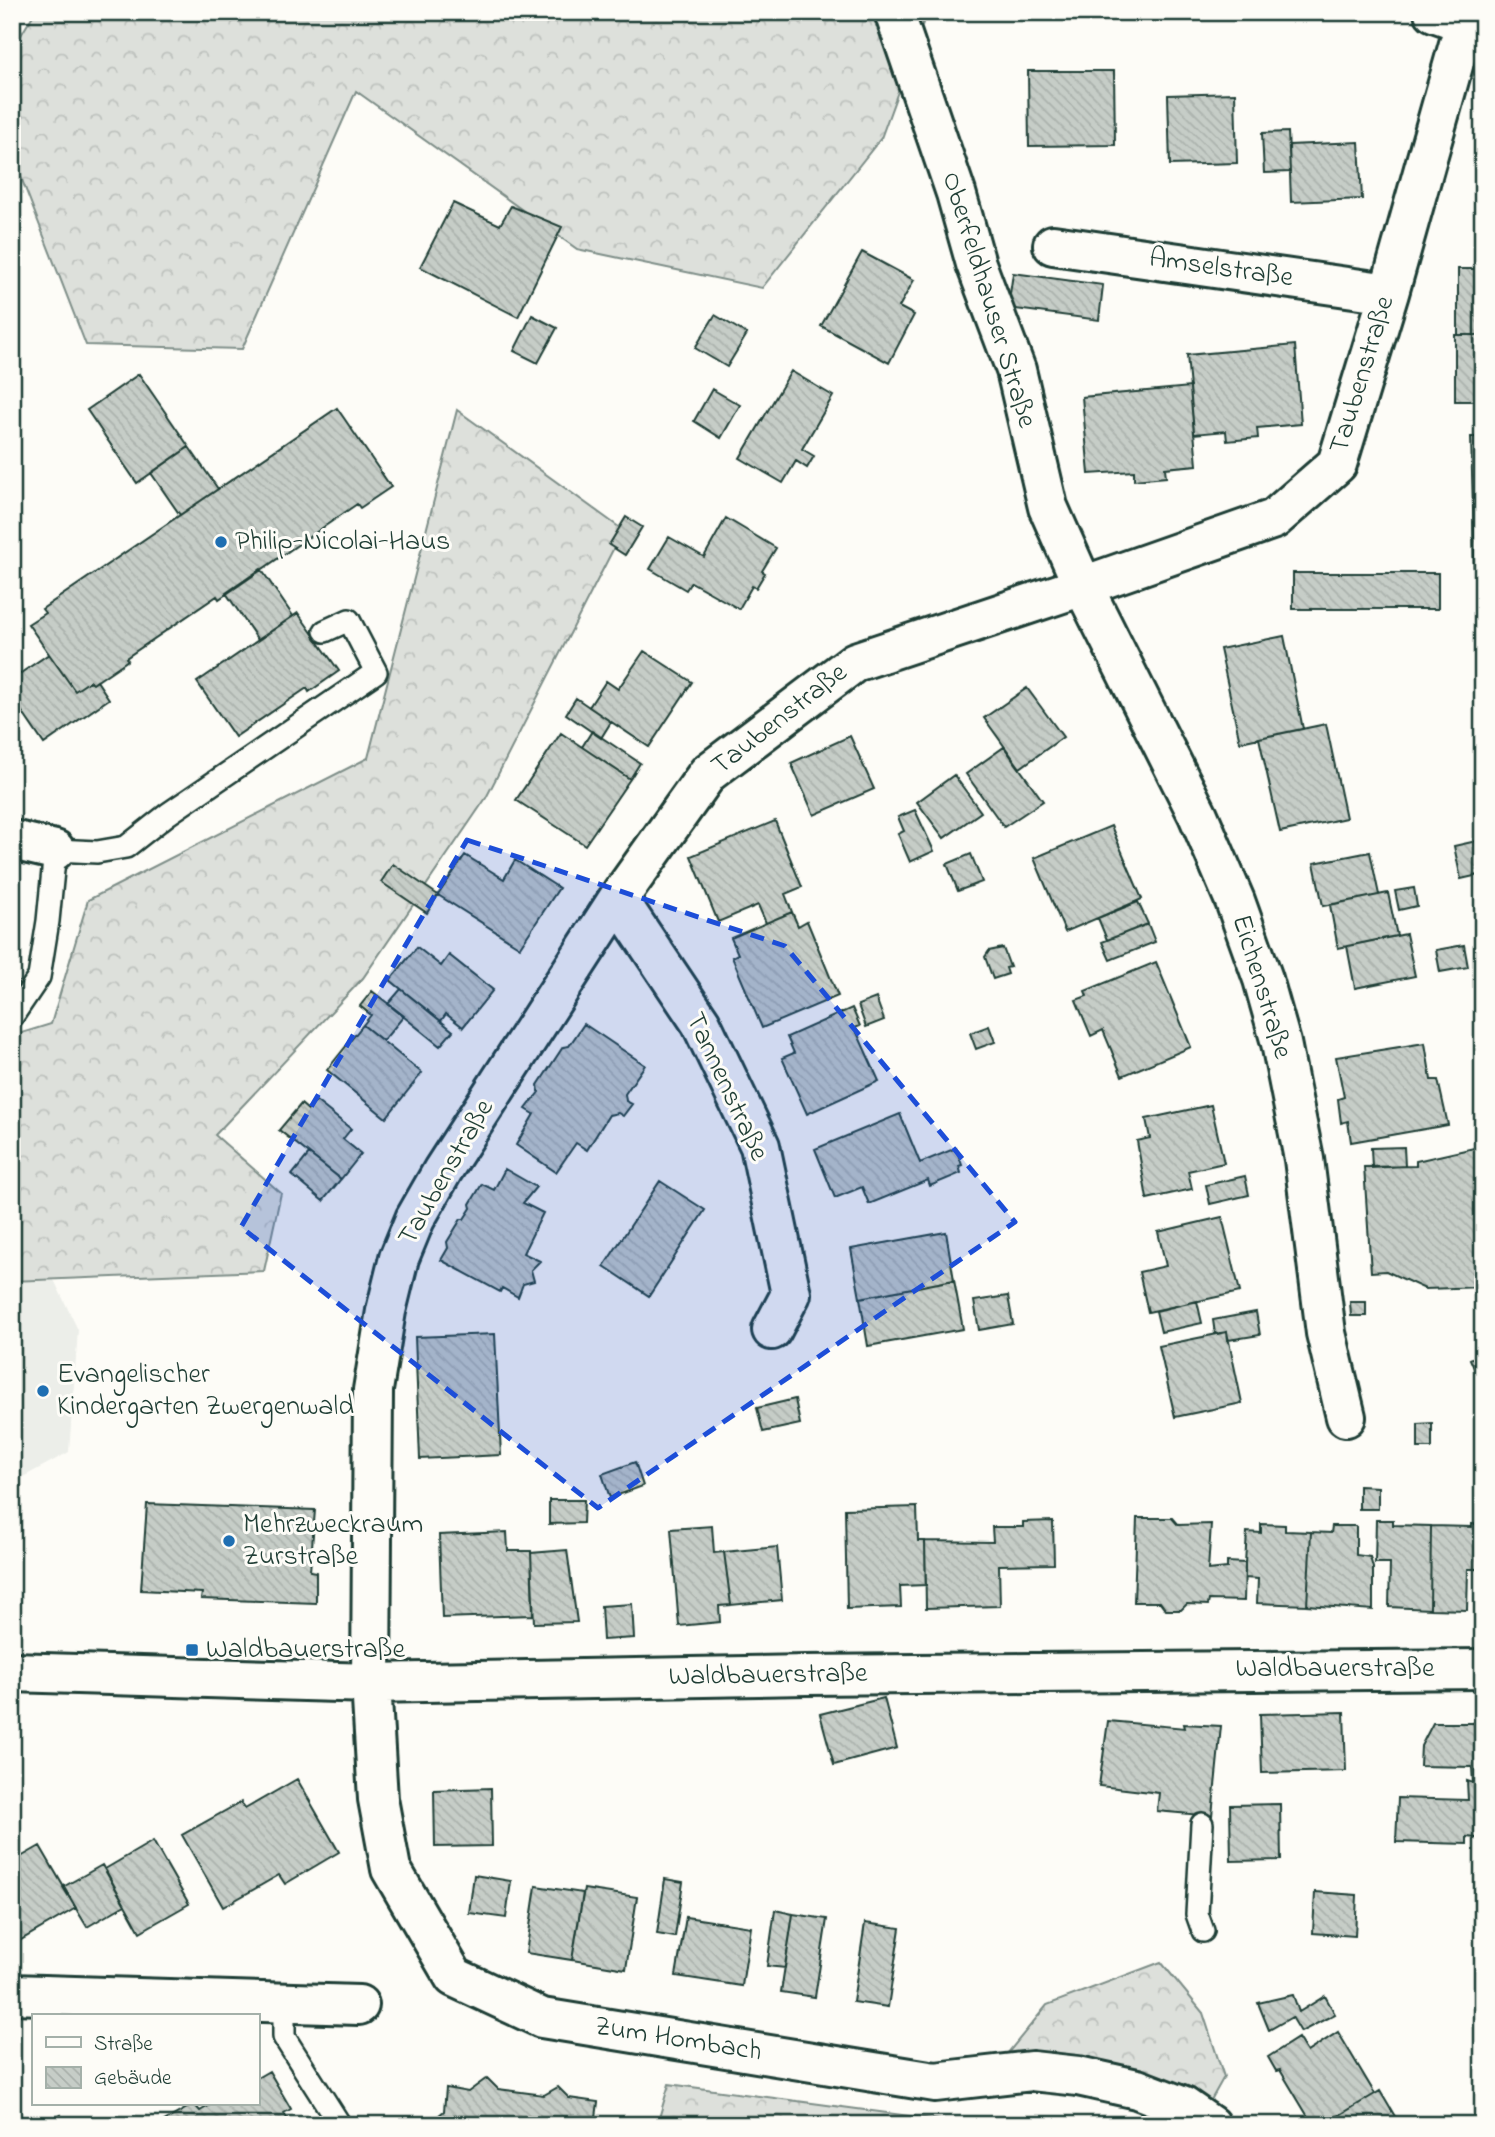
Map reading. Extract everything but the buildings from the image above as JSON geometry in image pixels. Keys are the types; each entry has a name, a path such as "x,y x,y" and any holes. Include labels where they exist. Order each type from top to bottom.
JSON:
{"street":[{"name":"Oberfeldhauser Straße","path":"894,12 951,180 976,264 1016,370 1048,507 1083,586"},
{"name":"Taubenstraße","path":"372,1682 373,1390 386,1311 399,1258 415,1219 443,1170 618,899 708,773 855,662 1274,519 1336,464 1389,293 1456,16"},
{"name":"Amselstraße","path":"1053,245 1389,293"},
{"name":"Eichenstraße","path":"1083,586 1198,815 1235,901 1263,979 1282,1043 1304,1159 1326,1333 1346,1417"},
{"path":"12,840 55,850"},
{"name":"Tannenstraße","path":"618,899 701,1023 760,1146 791,1294 772,1330"},
{"name":"Waldbauerstraße","path":"13,1673 372,1682 1483,1669"},
{"name":"Zum Hombach","path":"372,1682 378,1799 391,1869 454,1977 542,2018 935,2082 1031,2071 1078,2076 1137,2089 1184,2107 1210,2125"},
{"path":"12,1994 359,2005"}],"lane":[{"path":"12,1017 39,977 55,850 97,852 126,847 168,814 376,672 349,620 325,631"},
{"path":"1202,1824 1197,1914 1203,1931"},
{"path":"284,2002 284,2037 340,2125"}],"highlighted area":[{"path":"467,840 785,946 1015,1222 598,1508 241,1227"}],"shaded area":[{"name":"Evangelischer Kindergarten Zwergenwald","path":"12,1192 78,1330 69,1452 12,1483"}],"green space":[{"path":"35,12 927,12 881,138 762,288 577,249 356,91 242,349 86,345 12,154 12,50"},
{"path":"457,410 623,530 486,798 363,978 215,1135 281,1193 264,1271 12,1281 12,1036 51,1024 88,900 368,758"},
{"path":"1161,1962 1203,2013 1224,2077 1206,2109 1003,2059 1047,2005"},
{"path":"669,2084 977,2125 657,2125"}],"place":[{"name":"Philip-Nicolai-Haus","path":"221,542"},
{"name":"Evangelischer Kindergarten Zwergenwald","path":"43,1391"},
{"name":"Mehrzweckraum Zurstraße","path":"229,1541"},
{"name":"Waldbauerstraße","path":"192,1650"}]}
